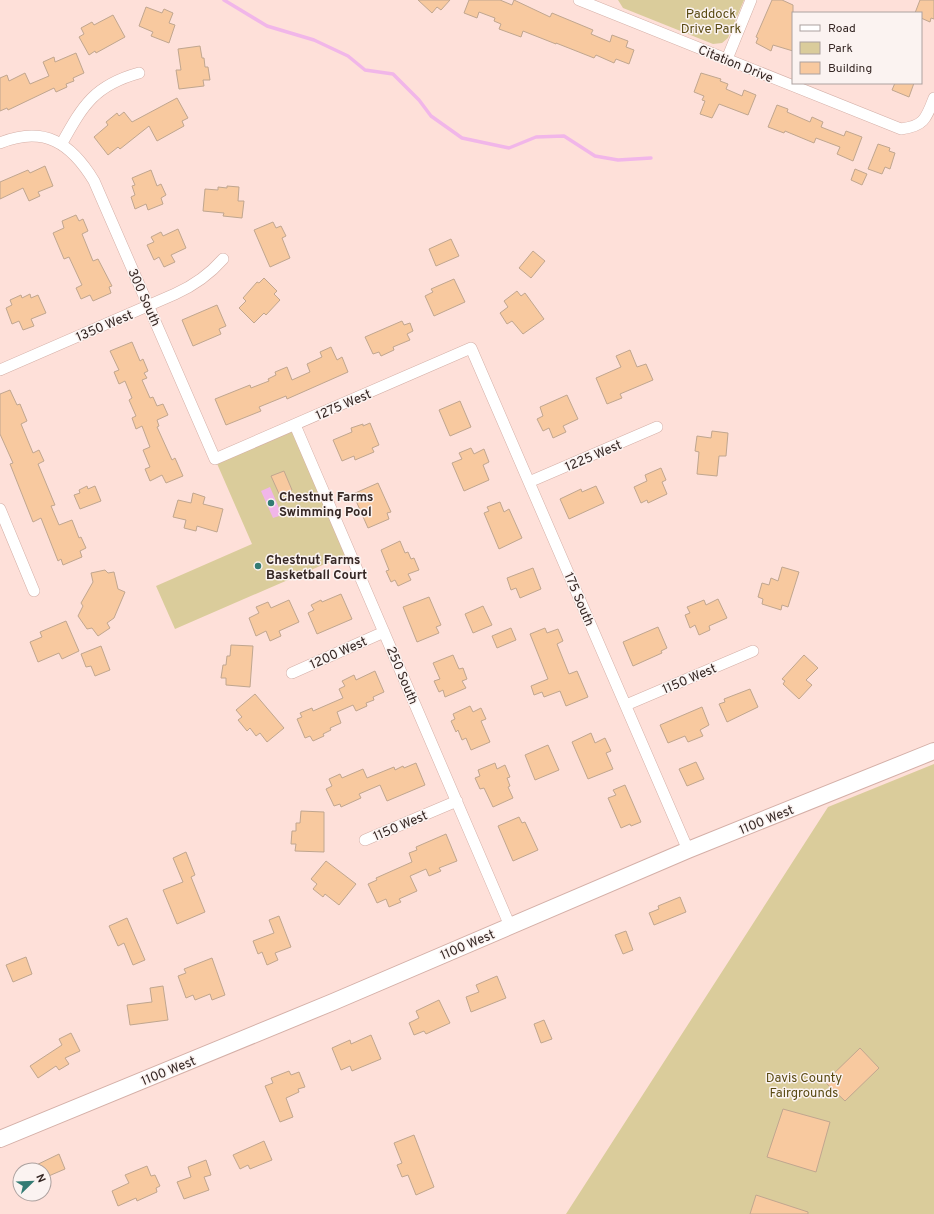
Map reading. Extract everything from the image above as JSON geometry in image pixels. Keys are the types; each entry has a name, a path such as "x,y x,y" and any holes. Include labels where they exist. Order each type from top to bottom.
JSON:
{"street":[{"name":"Citation Drive","path":"579,0 901,129 916,127 926,118 934,98"},
{"path":"606,11 610,0"},
{"path":"727,59 751,0"},
{"path":"0,143 15,138 29,137 62,143 76,117 101,89 120,78 139,73"},
{"name":"300 South","path":"62,143 84,165 94,181 215,459"},
{"name":"1350 West","path":"0,370 195,284 212,271 223,258"},
{"name":"1275 West","path":"215,459 471,348"},
{"name":"175 South","path":"471,348 688,850"},
{"name":"250 South","path":"295,425 510,926"},
{"name":"1225 West","path":"529,482 657,427"},
{"path":"0,509 34,591"},
{"name":"1200 West","path":"292,673 384,632"},
{"name":"1150 West","path":"626,704 753,651"},
{"name":"1100 West","path":"0,1139 333,1002 688,850 934,751"},
{"name":"1150 West","path":"365,840 457,801"}],"green space":[{"name":"Paddock Drive Park","path":"618,0 744,0 728,38 722,43 713,44 623,8"},
{"path":"295,425 350,553 175,629 156,586 252,544 215,459"},
{"name":"Davis County Fairgrounds","path":"934,764 934,1214 566,1214 828,807"}],"shaded area":[{"name":"Chestnut Farms Swimming Pool","path":"270,487 282,515 273,518 261,491"}],"building":[{"path":"418,0 450,0 441,10 437,7 432,13"},
{"path":"469,0 500,0 512,5 514,0 550,17 552,13 593,30 591,34 610,42 612,35 628,41 626,47 634,50 629,64 616,59 614,63 596,55 594,58 523,31 521,37 499,29 501,24 494,21 495,18 479,12 477,18 464,13"},
{"path":"772,0 782,0 793,5 792,51 773,45 771,51 756,43 758,38 756,37"},
{"path":"920,0 934,0 934,19 931,18 930,22 922,18 922,12 915,12"},
{"path":"146,7 162,13 164,9 173,13 169,23 175,25 169,43 151,36 153,32 139,26"},
{"path":"113,15 125,37 96,53 95,51 89,55 79,37 84,34 81,28 92,22 94,25"},
{"path":"200,46 205,67 208,67 210,80 203,80 204,86 179,89 176,70 181,70 178,49"},
{"path":"76,53 84,73 73,78 74,81 66,84 67,87 56,92 54,88 8,110 7,108 0,111 0,78 7,75 9,81 25,73 30,84 49,76 43,62 54,57 55,62"},
{"path":"701,73 721,79 720,81 728,84 726,89 742,96 744,90 756,95 748,115 719,104 712,118 700,114 705,101 702,100 704,96 694,92"},
{"path":"895,84 914,84 909,97 892,90"},
{"path":"177,98 188,118 182,121 184,126 157,141 149,126 120,149 118,147 108,155 94,137 108,125 106,122 117,113 119,116 124,112 132,122"},
{"path":"777,105 788,109 787,112 810,122 812,117 823,122 821,127 844,136 846,131 862,137 853,161 837,154 840,147 816,138 814,143 785,131 784,133 768,127"},
{"path":"878,144 890,148 889,151 895,153 890,169 885,167 882,174 868,169"},
{"path":"45,166 53,186 38,192 40,196 29,201 23,188 0,199 0,182 28,170 30,173"},
{"path":"855,169 867,174 862,185 851,180"},
{"path":"151,170 157,186 161,184 166,195 161,198 163,204 148,210 146,204 135,209 131,197 135,195 132,186 135,185 132,178"},
{"path":"227,186 239,187 238,201 244,201 242,218 223,216 224,213 203,211 205,189 218,190 218,187 227,188"},
{"path":"76,215 79,221 83,219 88,231 82,234 93,261 98,259 112,286 109,287 111,293 93,301 90,295 81,299 76,288 82,285 69,257 64,259 53,233 64,228 62,221"},
{"path":"273,222 276,228 281,226 286,236 282,238 290,258 270,267 254,230"},
{"path":"178,229 186,248 171,255 175,262 164,267 159,257 154,260 147,245 154,242 151,237 161,232 163,236"},
{"path":"451,239 459,256 436,266 429,249"},
{"path":"533,251 545,261 531,278 519,268"},
{"path":"264,278 277,291 274,294 280,300 266,315 264,313 254,323 239,308 246,301 243,298 257,282 259,283"},
{"path":"454,279 465,302 434,316 425,296 433,292 431,289"},
{"path":"517,291 521,296 525,293 544,319 523,334 512,321 507,324 500,313 508,307 504,301"},
{"path":"30,294 31,298 38,295 46,313 31,319 34,326 23,330 19,321 12,324 6,308 12,305 10,300 21,295 22,298"},
{"path":"217,305 226,326 219,329 221,334 193,346 182,320"},
{"path":"402,321 404,325 410,323 413,331 407,334 410,340 393,347 394,350 381,356 379,352 373,354 365,337"},
{"path":"132,342 140,361 143,359 148,371 144,373 147,378 142,380 150,398 153,397 157,406 163,404 168,415 157,420 159,426 157,427 172,460 175,458 183,476 166,483 162,475 150,481 145,469 150,467 143,450 150,447 142,426 136,429 132,418 136,416 129,400 132,398 125,381 119,384 114,372 119,370 110,351"},
{"path":"331,347 337,360 342,357 348,372 287,399 286,396 259,407 261,411 226,425 215,399 250,385 251,388 269,381 268,379 276,375 275,372 287,367 292,380 310,372 307,364 322,357 320,352"},
{"path":"630,350 637,367 646,364 653,380 620,394 622,398 607,404 596,378 621,367 616,356"},
{"path":"10,390 17,405 20,404 27,421 21,424 33,453 39,450 44,461 38,464 55,505 51,506 59,525 72,520 79,538 81,537 86,548 80,551 82,557 63,565 61,559 58,561 41,518 33,522 10,464 13,463 0,434 0,394"},
{"path":"567,395 578,419 563,426 566,432 553,438 549,428 543,431 537,419 543,416 540,407"},
{"path":"460,401 471,427 450,436 439,410"},
{"path":"370,423 379,445 372,448 374,452 355,460 354,456 342,461 333,440 352,432 351,428"},
{"path":"712,431 728,433 726,456 719,456 717,476 697,474 699,452 695,451 697,436 711,438"},
{"path":"471,448 474,454 484,449 489,462 483,465 489,480 464,491 452,463 462,459 459,453"},
{"path":"661,468 666,480 662,482 667,494 648,503 647,500 641,503 634,487 647,481 645,475"},
{"path":"284,471 292,490 280,496 271,476"},
{"path":"378,483 391,512 387,513 389,519 368,528 353,494"},
{"path":"87,486 88,489 95,486 101,501 80,509 74,495 80,493 79,490"},
{"path":"596,486 604,503 569,519 560,499 581,489 582,492"},
{"path":"193,493 205,497 203,504 223,509 217,532 197,526 196,531 184,528 186,520 173,517 178,500 191,503"},
{"path":"500,502 504,512 509,509 522,538 499,549 484,513 489,511 487,507"},
{"path":"400,541 405,553 408,552 411,559 414,558 419,570 408,574 411,580 398,586 395,580 391,582 386,571 389,570 381,550"},
{"path":"782,567 799,572 788,607 782,605 781,610 762,604 763,599 758,597 762,583 769,585 771,578 778,581"},
{"path":"533,568 541,589 520,598 516,588 511,590 507,578"},
{"path":"105,570 108,573 114,572 118,589 125,592 114,618 107,623 110,628 98,636 92,628 87,629 78,616 83,606 81,603 93,582 91,573"},
{"path":"341,594 352,619 317,634 308,613 314,610 311,605 321,600 322,602"},
{"path":"429,597 441,625 436,627 439,633 417,642 403,607"},
{"path":"718,599 727,618 709,626 710,630 699,635 695,625 690,628 685,615 690,613 687,607 704,600 706,605"},
{"path":"289,600 299,622 279,631 281,636 270,641 266,631 256,636 249,618 259,613 256,607 268,602 271,608"},
{"path":"483,606 492,625 473,633 465,614"},
{"path":"66,621 79,651 62,659 59,653 38,662 30,642 42,637 40,632"},
{"path":"658,627 667,648 661,651 662,653 633,666 623,642"},
{"path":"511,628 516,640 497,648 492,636"},
{"path":"545,628 547,633 558,629 563,641 557,644 569,674 577,671 588,697 566,706 560,691 544,697 542,692 534,695 531,686 548,679 530,634"},
{"path":"231,645 253,646 250,687 226,685 226,678 221,678 223,665 226,665 227,656 230,656"},
{"path":"101,646 110,670 95,676 91,666 86,667 81,654"},
{"path":"453,655 459,669 463,668 467,679 462,681 466,688 445,697 443,690 439,692 434,681 440,679 433,663"},
{"path":"804,655 818,668 806,680 812,685 799,699 783,684 785,681 782,679"},
{"path":"375,671 384,692 373,697 374,700 366,703 367,706 356,711 353,705 337,712 341,723 330,728 331,730 323,734 324,736 313,741 310,736 305,738 297,719 302,717 300,713 312,708 313,711 343,698 339,689 345,686 342,681 354,675 356,680"},
{"path":"750,689 758,707 727,722 719,704 725,702 724,699"},
{"path":"255,694 284,728 267,742 260,733 256,736 250,728 247,731 238,720 242,717 236,710"},
{"path":"470,706 473,712 481,708 486,719 481,721 490,742 471,750 466,738 462,740 458,730 456,732 451,721 455,719 453,714"},
{"path":"702,707 709,725 700,730 703,736 688,742 685,736 668,743 660,725"},
{"path":"591,733 595,743 605,738 611,751 606,753 613,769 588,779 572,742"},
{"path":"548,745 559,770 535,780 525,755"},
{"path":"696,762 704,779 687,786 679,769"},
{"path":"416,763 425,785 387,801 380,785 359,794 361,798 341,807 340,804 334,806 326,789 332,786 329,779 340,774 342,778 363,769 367,778 394,767 395,770 403,766 404,768"},
{"path":"495,763 497,769 505,765 510,777 507,778 510,786 508,787 513,798 493,807 484,788 480,789 475,778 480,776 478,770"},
{"path":"625,785 641,822 631,826 630,824 621,828 608,798 616,795 613,790"},
{"path":"301,811 324,812 324,852 295,851 296,844 291,844 292,831 296,831 296,823 300,823"},
{"path":"519,817 522,823 525,822 538,850 513,861 498,826"},
{"path":"446,834 457,861 439,868 441,871 429,876 426,869 410,876 417,891 399,899 401,902 389,907 386,899 377,903 368,884 377,880 376,878 412,862 409,853 417,850 416,847"},
{"path":"186,852 195,875 191,877 205,912 177,924 163,890 183,882 173,858"},
{"path":"326,861 356,884 339,905 325,894 323,897 313,889 317,884 311,879"},
{"path":"680,897 686,912 654,925 649,913 659,909 658,906"},
{"path":"279,916 291,947 275,953 278,960 267,965 262,952 258,954 253,941 274,933 269,920"},
{"path":"127,918 145,960 133,965 124,943 118,946 109,926"},
{"path":"626,931 633,950 623,954 615,935"},
{"path":"26,957 32,974 13,982 6,965"},
{"path":"212,958 225,995 212,1000 210,994 195,1000 193,995 186,998 178,976 186,973 184,969"},
{"path":"497,976 506,998 471,1012 466,997 479,992 476,985"},
{"path":"163,986 168,1020 130,1025 127,1005 152,1002 150,988"},
{"path":"439,1000 450,1023 426,1034 424,1031 414,1035 409,1023 419,1018 416,1011"},
{"path":"544,1020 552,1039 541,1043 534,1024"},
{"path":"71,1033 80,1051 65,1058 69,1064 59,1070 56,1066 38,1078 30,1066 62,1045 59,1039"},
{"path":"371,1035 381,1059 352,1071 350,1066 341,1070 332,1048 350,1040 351,1044"},
{"path":"860,1048 879,1068 845,1101 825,1082"},
{"path":"289,1071 291,1075 299,1072 305,1087 298,1089 299,1092 286,1098 293,1117 280,1122 265,1086 273,1083 271,1078"},
{"path":"783,1109 830,1122 816,1172 767,1157"},
{"path":"414,1135 434,1187 416,1195 408,1175 402,1177 397,1165 402,1163 394,1143"},
{"path":"264,1141 272,1160 250,1169 248,1165 240,1169 233,1155"},
{"path":"59,1154 65,1169 52,1175 52,1162 42,1162"},
{"path":"206,1160 211,1175 204,1177 209,1190 184,1199 177,1182 191,1177 188,1167"},
{"path":"147,1166 151,1176 155,1175 160,1186 156,1188 157,1192 137,1201 136,1198 118,1206 112,1191 129,1183 125,1175"},
{"path":"756,1195 808,1212 808,1214 750,1214"}],"waterway":[{"path":"224,0 267,26 314,40 348,56 365,70 393,74 419,100 431,116 462,138 509,148 536,137 564,136 595,156 618,160 651,158"}],"place":[{"name":"Chestnut Farms Swimming Pool","path":"271,503"},
{"name":"Chestnut Farms Basketball Court","path":"258,566"}]}
